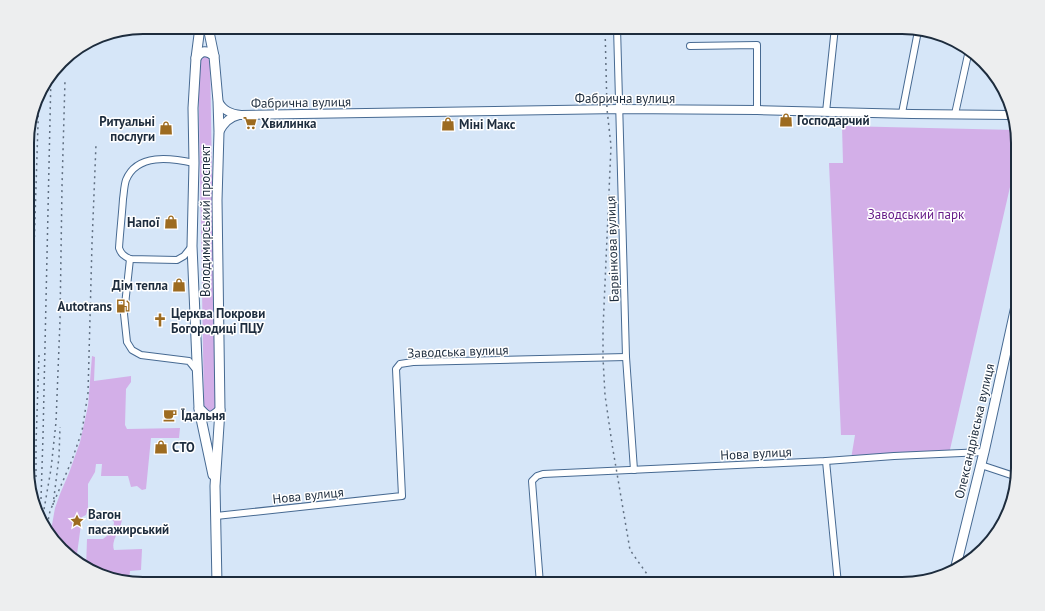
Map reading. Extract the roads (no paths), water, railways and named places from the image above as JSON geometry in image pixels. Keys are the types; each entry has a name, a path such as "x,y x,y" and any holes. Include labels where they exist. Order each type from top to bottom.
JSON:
{"main road":[{"name":"Володимирський проспект","path":"199,34 193,108 194,163 192,246 199,408 215,486"},
{"name":"Володимирський проспект","path":"209,34 214,56 218,101 217,200 220,410 215,486 217,577"},
{"path":"196,58 202,52 206,51 210,52 214,56"},
{"name":"Олександрівська вулиця","path":"957,562 1011,339"},
{"path":"199,408 208,416 215,414 220,410"}],"street":[{"name":"Барвінкова вулиця","path":"617,34 626,357 634,470"},
{"path":"826,112 835,34"},
{"path":"902,113 917,35"},
{"path":"690,46 757,45 757,110"},
{"path":"955,114 968,56"},
{"path":"218,101 228,116 218,132"},
{"name":"Фабрична вулиця","path":"228,116 240,114 618,109 1007,115"},
{"path":"192,246 184,256 177,260 130,258 124,256 119,248 125,182 138,164 151,160 170,158 194,163"},
{"path":"130,258 124,314 127,342 132,350 141,355 189,361 198,373"},
{"name":"Заводська вулиця","path":"402,496 396,369 400,364 413,362 626,357"},
{"name":"Нова вулиця","path":"539,577 532,481 537,476 543,474 984,452"},
{"path":"826,461 837,577"},
{"path":"981,464 1011,475"},
{"name":"Нова вулиця","path":"216,516 402,496"}],"railway":[{"path":"605,34 607,109 611,146 603,329 605,395 630,550 649,577"},
{"path":"44,512 51,469 56,422 60,321 65,80"},
{"path":"41,499 51,84"},
{"path":"34,251 38,113"},
{"path":"48,521 50,511 72,460 82,431 88,393 96,144"},
{"path":"36,477 39,355"},
{"path":"53,505 59,457 60,427"}],"place":[{"name":"Господарчий","path":"786,120"},
{"name":"Хвилинка","path":"250,123"},
{"name":"Міні Макс","path":"448,124"},
{"name":"Ритуальні послуги","path":"166,128"},
{"name":"Напої","path":"171,222"},
{"name":"Дім тепла","path":"179,285"},
{"name":"Autotrans","path":"123,306"},
{"name":"Церква Покрови Богородиці ПЦУ","path":"160,320"},
{"name":"Їдальня","path":"170,415"},
{"name":"СТО","path":"161,447"},
{"name":"Вагон пасажирський","path":"77,521"}],"park label":[{"name":"Заводський парк","path":"916,214"}]}
